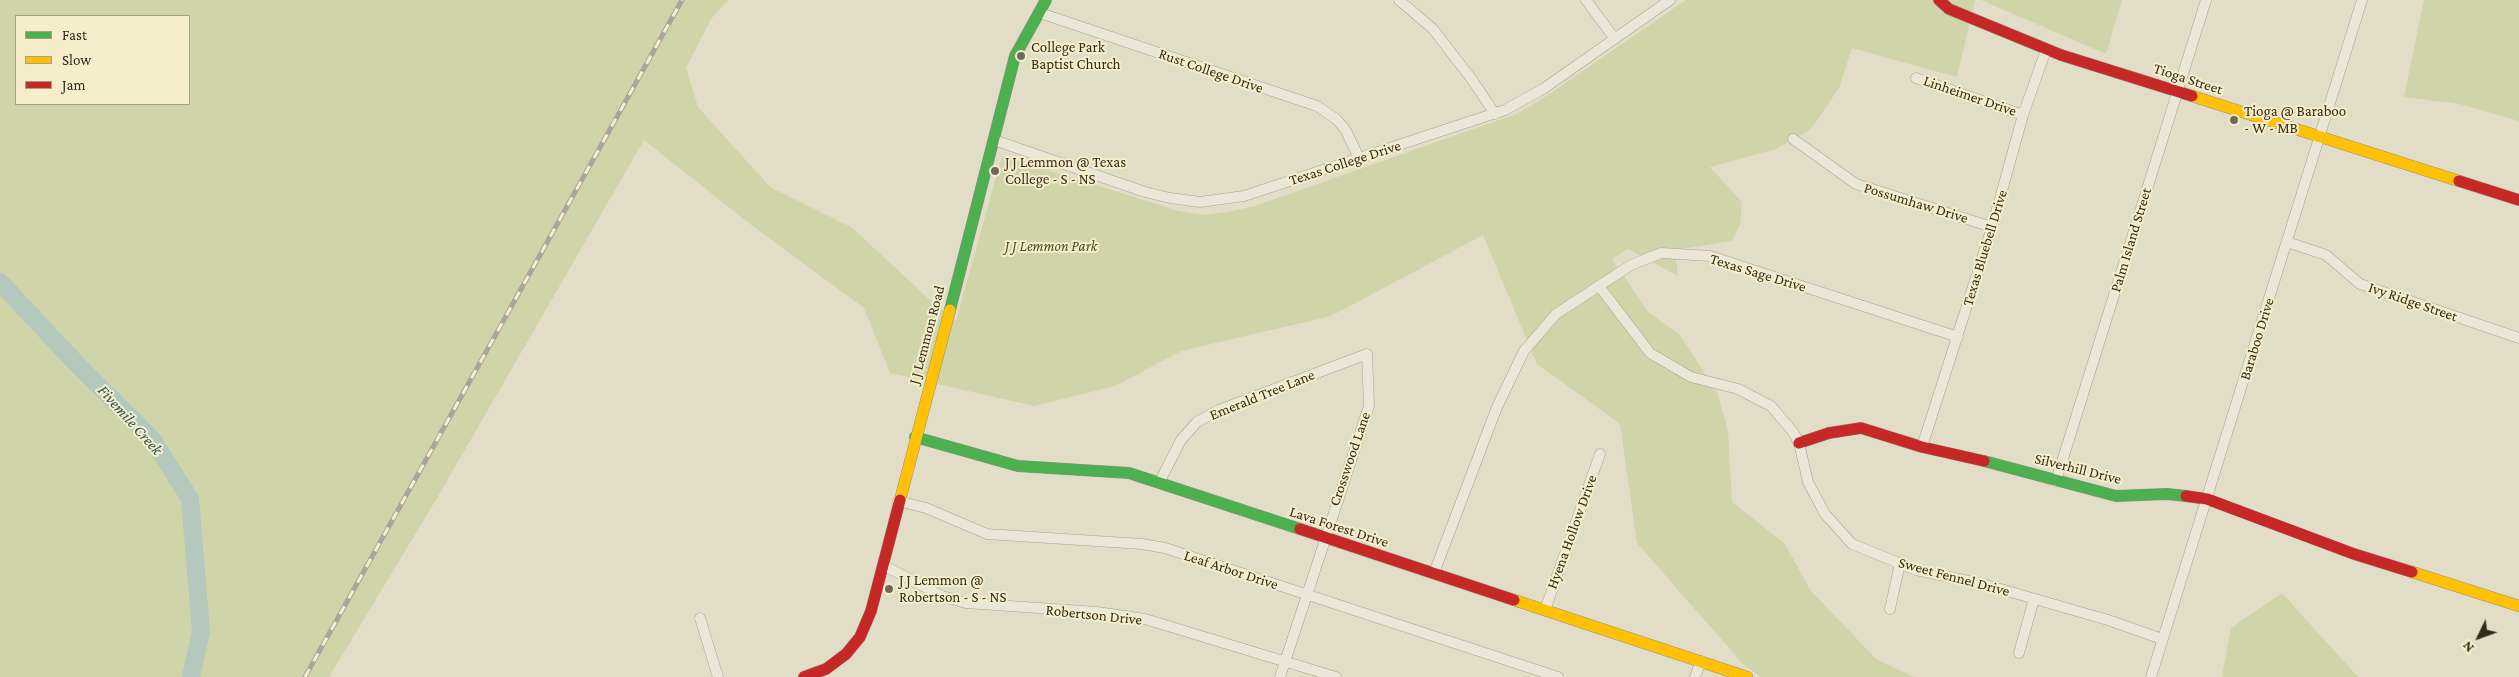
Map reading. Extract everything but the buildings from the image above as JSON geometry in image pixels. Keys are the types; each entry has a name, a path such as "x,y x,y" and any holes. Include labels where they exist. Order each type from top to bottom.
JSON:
{"street":[{"name":"J J Lemmon Road","path":"804,677 829,673 864,630 871,611 898,501 994,140 1000,108 1015,56 1046,0"},
{"path":"1399,0 1432,29 1473,80 1495,114"},
{"path":"1586,0 1615,40"},
{"name":"Texas College Drive","path":"994,140 1145,192 1200,202 1244,196 1495,114 1524,101 1615,40 1670,0"},
{"name":"Tioga Street","path":"1939,0 1949,9 2046,50 2519,200"},
{"name":"Palm Island Street","path":"2056,481 2206,0"},
{"name":"Baraboo Drive","path":"2151,677 2362,0"},
{"name":"Rust College Drive","path":"1040,13 1317,106 1345,129 1359,158"},
{"name":"Texas Bluebell Drive","path":"1922,447 1958,337 2024,115 2046,50"},
{"name":"Linheimer Drive","path":"1916,78 2024,115"},
{"name":"Possumhaw Drive","path":"1793,140 1856,184 1992,226"},
{"name":"Ivy Ridge Street","path":"2287,242 2326,255 2360,284 2519,338"},
{"name":"Texas Sage Drive","path":"1434,573 1497,406 1524,351 1556,314 1631,265 1661,253 1710,256 1958,337"},
{"name":"Sweet Fennel Drive","path":"1599,286 1650,353 1691,377 1738,390 1771,406 1793,432 1799,443 1808,482 1825,514 1852,544 1916,570 1983,584 2108,620 2162,639"},
{"name":"Emerald Tree Lane","path":"1159,483 1181,440 1197,422 1219,410 1367,354"},
{"name":"Crosswood Lane","path":"1280,677 1324,537 1369,406 1367,354"},
{"name":"Silverhill Drive","path":"1799,443 1829,433 1861,428 1922,447 2010,467 2116,496 2167,494 2207,499 2354,554 2519,606"},
{"name":"Lava Forest Drive","path":"915,437 1018,466 1129,473 1747,677"},
{"name":"Hyena Hollow Drive","path":"1545,610 1600,454"},
{"name":"Leaf Arbor Drive","path":"898,501 926,508 987,534 1142,544 1165,548 1426,632 1558,677"},
{"path":"1890,609 1900,563"},
{"name":"Robertson Drive","path":"883,565 942,596 966,603 1097,612 1144,619 1285,660 1336,677"},
{"path":"2020,653 2034,599"},
{"path":"700,618 718,677"},
{"path":"1695,677 1701,661"}],"green space":[{"name":"J J Lemmon Park","path":"0,0 728,0 711,19 686,68 698,107 770,187 851,227 929,299 956,321 1002,156 1179,211 1205,215 1233,211 1255,206 1516,114 1539,101 1686,0 1975,0 1957,77 1852,48 1839,88 1811,129 1776,149 1710,167 1742,202 1740,224 1732,241 1675,250 1678,276 1628,249 1612,259 1648,312 1680,335 1717,392 1728,431 1732,502 1785,544 1810,590 1876,659 1914,677 1761,677 1743,664 1637,543 1620,424 1537,364 1483,235 1331,316 1181,351 1115,386 1034,406 890,373 864,308 750,224 644,140 437,498 329,677 0,677"},
{"path":"1981,0 2122,0 2106,54"},
{"path":"2424,0 2519,0 2519,121 2460,104 2404,97"},
{"path":"2282,593 2358,677 2222,677 2231,628"}],"waterway":[{"name":"Fivemile Creek","path":"0,282 76,363 153,440 190,499 201,631 191,677"}],"railway":[{"path":"305,677 682,0"}],"traffic: fast":[{"path":"950,310 1015,56 1046,0"},
{"path":"915,437 1018,466 1129,473 1300,529"},
{"path":"1984,461 2116,496 2167,494 2186,496"}],"traffic: slow":[{"path":"2192,96 2459,181"},
{"path":"900,500 950,310"},
{"path":"2412,572 2519,606"},
{"path":"1514,600 1747,677"}],"traffic: jam":[{"path":"1939,0 1949,9 2061,55 2192,96"},
{"path":"2459,181 2519,200"},
{"path":"1799,443 1829,433 1861,428 1922,447 1984,461"},
{"path":"2186,496 2207,499 2354,554 2412,572"},
{"path":"804,677 826,669 846,654 860,637 871,611 900,500"},
{"path":"1300,529 1514,600"}],"place":[{"name":"College Park Baptist Church","path":"1021,56"},
{"name":"Tioga @ Baraboo - W - MB","path":"2234,120"},
{"name":"J J Lemmon @ Texas College - S - NS","path":"995,171"},
{"name":"J J Lemmon @ Robertson - S - NS","path":"889,589"}]}
